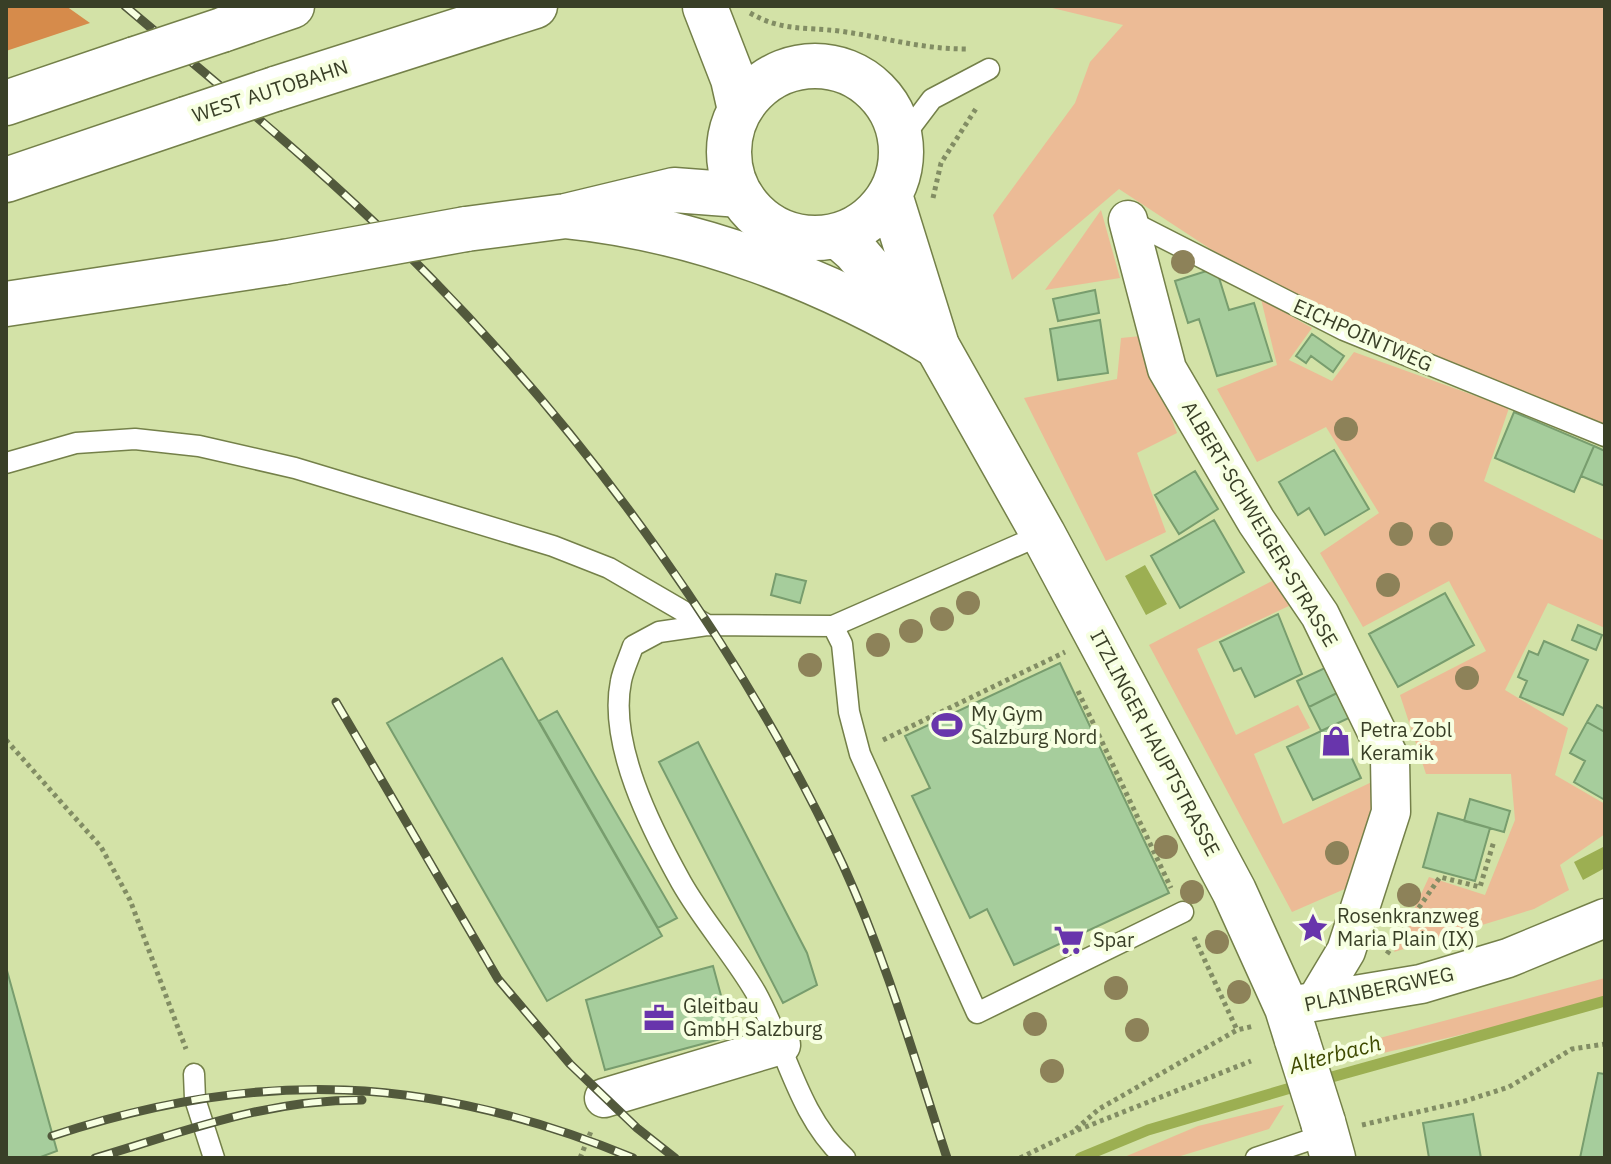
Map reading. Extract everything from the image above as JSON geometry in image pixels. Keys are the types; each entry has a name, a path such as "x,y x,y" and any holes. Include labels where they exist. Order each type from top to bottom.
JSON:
{"main road":[{"path":"6,103 292,6"},
{"name":"WEST AUTOBAHN","path":"6,180 535,6"},
{"path":"716,6 782,72"},
{"path":"716,6 740,110"},
{"path":"807,66 834,67 858,77 887,104 901,140 902,164 890,195 863,226 838,236 810,239 787,235 765,223 740,195 729,164 729,142 740,110 762,84 782,72 807,66"},
{"path":"6,304 284,262 466,229 566,216 674,190 740,195"},
{"path":"890,195 898,229 937,346"},
{"path":"566,216 627,222 713,245 879,312 937,346"},
{"path":"838,236 855,251 937,346"},
{"name":"ITZLINGER HAUPTSTRASSE","path":"937,346 1043,534 1300,1016 1335,1135"}],"street":[{"name":"ALBERT-SCHWEIGER-STRASSE","path":"1128,220 1167,369 1256,521 1320,615 1390,759 1391,812 1346,951 1300,1016"},
{"name":"PLAINBERGWEG","path":"1300,1016 1508,958 1605,918"},
{"path":"604,1098 781,1045"}],"lane":[{"path":"901,140 932,99 989,69"},
{"name":"EICHPOINTWEG","path":"1128,220 1344,330 1605,436"},
{"path":"6,463 76,443 135,439 199,446 281,465 553,546 609,568 707,625"},
{"path":"845,1158 828,1143 806,1105 755,993 682,882 627,765 621,728 620,682 633,646 659,632 707,625 833,626 871,613 1043,534"},
{"path":"833,626 842,644 849,712 859,751 977,1013 1183,912"},
{"path":"194,1074 195,1099 214,1158"},
{"path":"1256,1158 1335,1135"}],"path":[{"path":"716,6 773,26 840,32 905,46 970,49 989,69 992,83 941,163 930,213"},
{"path":"859,751 1069,650"},
{"path":"1061,654 1066,666"},
{"path":"1072,677 1159,861"},
{"path":"6,740 101,847 130,900 194,1074"},
{"path":"1380,964 1440,877 1480,887 1494,841"},
{"path":"1073,1132 1099,1109 1237,1030 1183,912"},
{"path":"1335,1135 1509,1087 1572,1049 1605,1044"},
{"path":"1020,1158 1073,1132 1251,1061"}],"shaded area":[{"path":"6,6 66,6 90,23 6,51"},
{"path":"1044,6 1605,6 1605,429 1308,305 1212,250 1119,189 1012,280 993,215 1075,103 1090,62 1123,25"},
{"path":"1101,210 1120,278 1045,290"},
{"path":"1261,299 1312,328 1289,360 1332,381 1354,352 1509,408 1484,481 1605,541 1605,628 1548,603 1505,690 1568,728 1555,775 1605,804 1605,834 1560,865 1569,890 1534,909 1394,952 1429,877 1485,895 1515,820 1511,774 1426,774 1400,695 1486,651 1449,581 1363,627 1320,553 1379,513 1326,427 1257,462 1217,389 1277,365"},
{"path":"1141,336 1177,433 1137,453 1166,532 1106,561 1024,398 1117,379 1121,338"},
{"path":"1145,565 1167,604 1146,615 1125,576"},
{"path":"1274,580 1291,605 1197,649 1236,735 1298,705 1310,728 1254,754 1283,824 1374,781 1368,837 1347,888 1292,912 1149,645"},
{"path":"1605,846 1605,868 1583,880 1574,862"},
{"path":"1605,978 1605,1001 1362,1058 1357,1044"},
{"path":"1284,1105 1269,1129 1174,1158 1122,1158 1198,1126"}],"building":[{"path":"1216,268 1229,310 1254,303 1272,361 1217,376 1199,319 1188,323 1175,281"},
{"path":"1095,290 1099,313 1058,321 1053,299"},
{"path":"1100,320 1108,373 1058,380 1050,329"},
{"path":"1312,334 1344,356 1333,372 1311,356 1306,363 1296,356"},
{"path":"1514,412 1594,446 1574,492 1495,458"},
{"path":"1594,446 1605,451 1605,486 1581,476"},
{"path":"1334,450 1369,509 1325,535 1309,508 1298,515 1279,482"},
{"path":"1195,471 1218,509 1179,534 1155,495"},
{"path":"1214,520 1244,572 1180,608 1151,556"},
{"path":"776,574 806,581 800,603 771,595"},
{"path":"1445,593 1474,645 1398,687 1369,634"},
{"path":"1278,614 1302,674 1255,697 1241,668 1234,671 1220,642"},
{"path":"1578,625 1602,635 1596,650 1572,640"},
{"path":"1544,641 1588,660 1563,715 1520,697 1527,681 1518,677 1529,651 1538,655"},
{"path":"502,658 662,936 547,1001 387,723"},
{"path":"1060,663 1169,893 1014,965 987,909 970,918 912,796 930,788 905,736"},
{"path":"1327,667 1339,692 1309,707 1297,681"},
{"path":"1339,692 1351,717 1321,731 1309,707"},
{"path":"1597,705 1605,709 1605,732 1587,722"},
{"path":"557,711 677,918 658,928 539,721"},
{"path":"1587,722 1605,732 1605,800 1574,782 1585,761 1570,753"},
{"path":"1336,724 1361,778 1313,800 1287,747"},
{"path":"698,742 807,953 817,985 783,1003 659,762"},
{"path":"1470,799 1510,811 1504,832 1464,821"},
{"path":"1438,813 1490,828 1475,881 1423,867"},
{"name":"Gleitbau GmbH Salzburg","path":"713,966 732,1036 605,1070 586,1000"},
{"path":"6,967 57,1151 38,1158 6,1158"},
{"path":"1598,1073 1605,1074 1605,1158 1580,1158"},
{"path":"1473,1114 1481,1158 1429,1158 1423,1123"}],"waterway":[{"name":"Alterbach","path":"1321,1080 1605,1001"},
{"name":"Alterbach","path":"1080,1158 1148,1130 1304,1084"}],"railway":[{"path":"125,6 318,170 428,275 548,408 660,553 759,706 843,865 886,973 947,1158"},
{"path":"336,702 498,979 570,1064 637,1128 675,1158"},
{"path":"52,1136 128,1114 202,1099 274,1091 345,1090 415,1096 487,1110 559,1130 633,1158"},
{"path":"95,1158 258,1111 326,1101 362,1100"}],"place":[{"name":"My Gym Salzburg Nord","path":"947,725"},
{"name":"Petra Zobl Keramik","path":"1336,741"},
{"name":"Rosenkranzweg Maria Plain (IX)","path":"1313,928"},
{"name":"Spar","path":"1069,940"},
{"name":"Gleitbau GmbH Salzburg","path":"659,1018"}]}
